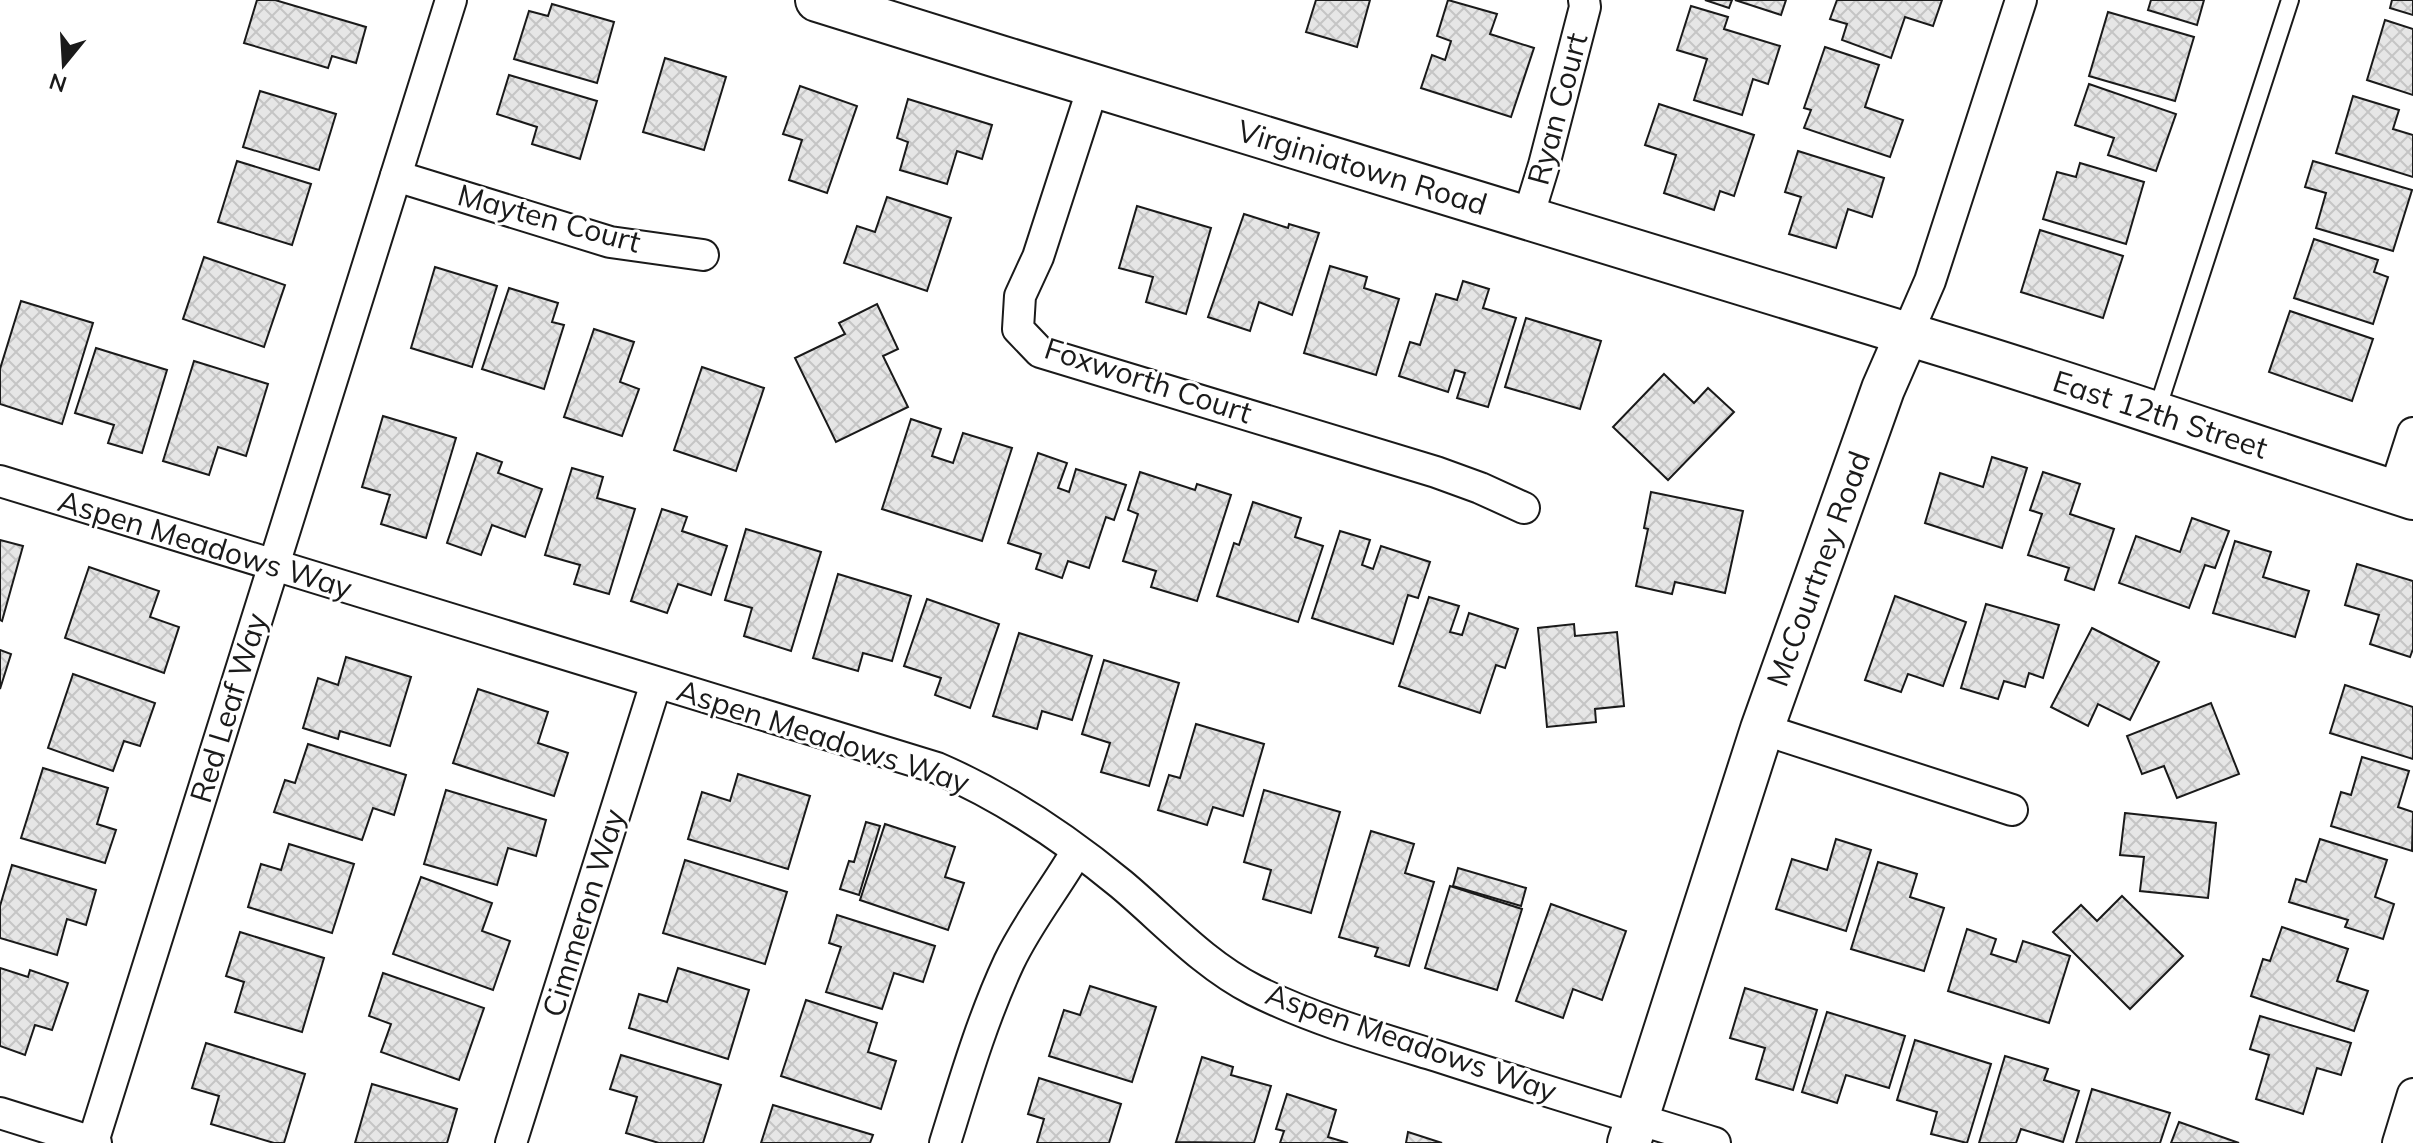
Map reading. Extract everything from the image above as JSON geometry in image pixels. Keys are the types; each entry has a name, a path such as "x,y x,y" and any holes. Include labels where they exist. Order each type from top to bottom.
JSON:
{"street":[{"name":"Red Leaf Way","path":"94,1142 451,0"},
{"name":"Virginiatown Road","path":"817,0 1907,334"},
{"name":"Ryan Court","path":"1528,217 1548,151 1585,7 1584,0"},
{"name":"McCourtney Road","path":"1633,1131 1762,729 1883,389 1930,281 2021,0"},
{"name":"Foxworth Court","path":"1093,87 1038,257 1020,296 1018,329 1040,352 1436,472 1524,508"},
{"name":"Mayten Court","path":"396,176 610,242 703,255"},
{"name":"East 12th Street","path":"1907,334 2404,495"},
{"path":"2404,495 2413,433"},
{"name":"Aspen Meadows Way","path":"0,481 937,768 984,789 1027,815 1122,885 1202,954 1253,989 1360,1032 1633,1131 1715,1143"},
{"name":"Cimmeron Way","path":"511,1143 656,683"},
{"path":"1762,729 2012,810"},
{"path":"945,1143 981,1027 1009,961 1034,915 1060,882 1077,851"},
{"path":"2398,1143 2413,1094"},
{"path":"0,1113 94,1142"}],"lane":[{"path":"2156,414 2290,0"}],"building":[{"path":"257,0 275,0 366,27 356,63 332,56 328,68 244,43"},
{"path":"1316,0 1370,0 1357,47 1306,32"},
{"path":"1448,0 1497,14 1490,34 1534,48 1511,117 1421,88 1432,55 1445,60 1451,41 1437,36"},
{"path":"1705,0 1732,0 1729,8"},
{"path":"1735,0 1786,0 1781,15"},
{"path":"1837,0 1942,0 1933,26 1905,17 1891,58 1842,40 1847,24 1830,19"},
{"path":"2151,0 2204,0 2197,25 2148,10"},
{"path":"2392,0 2413,0 2413,15 2390,8"},
{"path":"552,4 614,22 597,83 514,59 529,11 548,16"},
{"path":"1691,6 1728,17 1724,29 1780,46 1768,84 1753,79 1742,115 1694,100 1707,59 1677,50"},
{"path":"2108,12 2194,37 2175,101 2089,76"},
{"path":"2385,20 2413,29 2413,95 2367,80"},
{"path":"1825,47 1879,65 1865,107 1903,120 1890,157 1804,128 1811,110 1804,108"},
{"path":"665,58 726,77 704,150 643,132"},
{"path":"509,75 597,101 580,159 532,144 537,127 497,114"},
{"path":"2089,84 2176,114 2156,171 2108,155 2114,138 2075,125"},
{"path":"800,86 857,106 827,193 789,180 802,140 783,134"},
{"path":"260,91 336,114 319,170 243,147"},
{"path":"2353,96 2399,110 2393,129 2413,135 2413,177 2336,153"},
{"path":"908,99 992,125 982,159 957,151 947,184 900,170 908,142 897,138"},
{"path":"1659,104 1754,135 1734,196 1720,191 1714,210 1664,193 1676,155 1645,145"},
{"path":"1798,151 1884,178 1872,217 1848,209 1836,248 1789,234 1801,197 1785,192"},
{"path":"237,161 311,184 292,245 218,222"},
{"path":"2313,161 2412,190 2393,251 2316,228 2326,193 2305,187"},
{"path":"2080,163 2144,182 2126,244 2043,219 2057,172 2076,177"},
{"path":"887,197 951,218 927,291 844,263 857,226 875,232"},
{"path":"1137,206 1211,228 1186,314 1146,302 1153,277 1119,268"},
{"path":"1244,214 1288,228 1289,224 1319,233 1292,315 1259,302 1250,331 1208,317"},
{"path":"2040,230 2123,256 2103,318 2021,292"},
{"path":"2314,239 2378,260 2374,272 2388,277 2373,324 2294,298"},
{"path":"204,257 285,285 264,347 183,319"},
{"path":"1330,266 1367,277 1364,288 1399,299 1376,375 1304,353"},
{"path":"435,267 497,286 472,367 411,348"},
{"path":"1463,281 1489,289 1483,308 1516,318 1488,407 1457,398 1465,373 1455,370 1448,392 1399,376 1410,342 1420,345 1436,294 1457,300"},
{"path":"509,288 558,303 552,322 564,325 544,389 482,369"},
{"path":"21,301 93,323 62,424 0,404 0,369"},
{"path":"877,304 898,349 883,356 908,407 836,442 795,358 845,334 839,323"},
{"path":"2290,311 2373,339 2352,401 2269,372"},
{"path":"1526,318 1601,341 1580,409 1505,387"},
{"path":"594,329 634,342 620,382 639,389 622,436 564,417"},
{"path":"96,348 167,370 142,453 108,443 114,425 75,413"},
{"path":"194,361 268,384 246,456 218,447 209,475 163,461"},
{"path":"702,367 764,388 736,471 674,450"},
{"path":"1664,374 1694,403 1708,388 1734,412 1668,480 1613,427"},
{"path":"383,416 456,438 426,538 381,524 390,495 362,487"},
{"path":"911,419 941,429 932,456 953,463 963,433 1012,448 982,541 882,509"},
{"path":"477,453 502,462 498,473 542,489 525,537 492,525 481,555 447,543"},
{"path":"1038,453 1067,463 1058,488 1069,492 1076,469 1126,485 1114,520 1106,517 1089,568 1068,561 1062,578 1036,569 1041,554 1008,543"},
{"path":"1992,457 2027,468 2002,548 1925,523 1940,473 1983,487"},
{"path":"572,468 603,477 597,498 635,509 609,594 574,584 580,565 545,555"},
{"path":"1140,472 1195,490 1197,484 1231,495 1197,601 1151,587 1156,571 1123,561 1138,514 1128,510"},
{"path":"2043,472 2080,484 2070,514 2114,529 2094,590 2065,580 2069,568 2028,555 2042,514 2030,510"},
{"path":"1651,492 1743,511 1725,593 1675,582 1672,594 1636,586 1648,529 1644,528"},
{"path":"1253,502 1301,518 1295,537 1323,546 1298,622 1217,596 1234,543 1239,545"},
{"path":"662,509 687,517 682,531 727,546 711,595 678,584 667,613 631,601"},
{"path":"2192,518 2229,531 2215,568 2205,565 2189,608 2119,583 2136,536 2180,552"},
{"path":"746,529 821,552 791,651 744,636 752,608 725,600"},
{"path":"1340,531 1370,540 1362,565 1373,569 1381,546 1430,562 1418,598 1408,595 1393,644 1312,618"},
{"path":"0,540 23,546 2,621 0,620"},
{"path":"2235,541 2271,552 2263,577 2309,591 2295,637 2213,613"},
{"path":"2357,564 2413,581 2413,649 2410,657 2370,644 2379,615 2345,605"},
{"path":"89,567 159,591 150,617 179,627 164,673 65,638"},
{"path":"838,574 911,596 892,661 863,653 858,671 813,658"},
{"path":"1895,596 1966,622 1943,686 1908,674 1901,692 1865,680"},
{"path":"1429,597 1459,606 1450,632 1462,635 1469,613 1518,629 1505,668 1496,665 1480,713 1399,686"},
{"path":"927,599 999,624 970,708 935,695 941,678 904,666"},
{"path":"1986,604 2059,625 2043,678 2029,673 2025,687 2004,681 1998,699 1961,688"},
{"path":"1574,624 1575,636 1617,632 1624,706 1595,709 1596,722 1547,727 1538,628"},
{"path":"2092,628 2159,662 2130,720 2098,704 2088,726 2051,707"},
{"path":"1019,633 1092,656 1072,720 1042,711 1037,729 993,716"},
{"path":"0,650 11,654 0,689"},
{"path":"346,657 411,677 390,746 340,731 338,739 303,728 318,678 338,685"},
{"path":"1104,660 1179,683 1149,786 1101,772 1110,743 1082,734"},
{"path":"73,674 155,703 140,746 124,741 113,771 48,748"},
{"path":"2345,685 2413,707 2413,759 2330,733"},
{"path":"478,689 548,712 538,743 568,753 554,796 453,763"},
{"path":"2211,703 2239,774 2177,798 2164,766 2142,774 2127,736"},
{"path":"1196,724 1264,744 1243,816 1213,807 1207,825 1158,810 1169,775 1180,778"},
{"path":"308,744 406,775 394,815 373,808 362,840 274,812 285,780 295,783"},
{"path":"2362,757 2409,771 2398,807 2413,812 2412,851 2331,826 2341,792 2351,795"},
{"path":"43,768 108,788 97,824 116,830 105,863 21,838"},
{"path":"738,774 810,796 788,869 688,839 702,792 730,801"},
{"path":"446,790 546,820 536,856 508,848 497,885 424,864"},
{"path":"1264,790 1340,812 1311,913 1263,899 1271,870 1244,862"},
{"path":"2125,813 2216,823 2208,898 2140,891 2144,857 2120,855"},
{"path":"866,822 880,826 859,895 840,889 849,861 854,862"},
{"path":"885,824 955,847 945,877 964,883 948,930 860,900"},
{"path":"1371,831 1414,844 1405,873 1434,882 1409,966 1375,956 1378,948 1339,937"},
{"path":"1836,839 1871,850 1846,931 1776,909 1792,859 1827,870"},
{"path":"2320,839 2387,860 2375,897 2394,904 2383,939 2345,927 2348,920 2289,902 2296,879 2306,882"},
{"path":"289,844 354,864 332,933 248,907 261,864 281,870"},
{"path":"685,860 787,892 765,964 663,933"},
{"path":"1878,862 1917,874 1910,897 1944,908 1924,971 1851,949"},
{"path":"12,865 96,890 86,925 67,919 57,955 0,938 0,906"},
{"path":"1458,868 1526,888 1521,906 1453,886"},
{"path":"421,877 492,903 482,931 510,941 493,990 393,954"},
{"path":"1450,886 1522,909 1497,990 1425,968"},
{"path":"2122,896 2183,956 2130,1009 2053,932 2081,905 2097,921"},
{"path":"1551,904 1626,931 1602,1000 1573,989 1563,1018 1516,1001"},
{"path":"837,915 935,946 923,982 894,973 882,1009 826,992 841,947 829,943"},
{"path":"2282,927 2348,949 2337,981 2368,991 2354,1031 2251,996 2263,959 2270,961"},
{"path":"1967,929 1996,939 1991,954 2016,962 2023,941 2070,956 2049,1023 1948,991"},
{"path":"240,932 324,958 302,1032 235,1012 244,982 226,976"},
{"path":"0,968 28,977 30,970 68,983 52,1030 35,1025 25,1055 0,1046"},
{"path":"678,968 749,990 728,1059 629,1028 639,994 667,1002"},
{"path":"383,973 484,1008 459,1080 381,1052 391,1024 369,1016"},
{"path":"1090,986 1156,1007 1132,1082 1049,1056 1064,1010 1080,1015"},
{"path":"1745,988 1817,1010 1793,1090 1756,1079 1765,1048 1730,1038"},
{"path":"806,1000 877,1023 868,1052 896,1061 881,1109 781,1076"},
{"path":"1827,1012 1905,1036 1889,1088 1846,1075 1837,1103 1802,1092"},
{"path":"2260,1016 2351,1043 2341,1075 2317,1068 2303,1114 2256,1099 2269,1055 2250,1049"},
{"path":"1915,1040 1991,1064 1967,1143 1931,1134 1937,1112 1897,1100"},
{"path":"206,1043 305,1074 284,1143 274,1143 211,1124 219,1096 192,1088"},
{"path":"621,1055 721,1085 703,1143 659,1143 626,1133 637,1097 610,1089"},
{"path":"2005,1056 2048,1069 2044,1080 2079,1091 2063,1142 2021,1129 2016,1143 1979,1143"},
{"path":"1202,1057 1233,1067 1231,1075 1271,1086 1254,1143 1176,1142"},
{"path":"1039,1078 1121,1104 1109,1143 1037,1143 1044,1119 1028,1114"},
{"path":"372,1084 457,1109 447,1143 355,1143"},
{"path":"2092,1089 2170,1113 2160,1143 2076,1143"},
{"path":"1287,1094 1336,1110 1328,1137 1348,1143 1280,1143 1284,1131 1276,1129"},
{"path":"773,1105 873,1135 870,1143 761,1143"},
{"path":"2179,1122 2239,1143 2171,1143"},
{"path":"1408,1132 1442,1143 1406,1143"}]}
